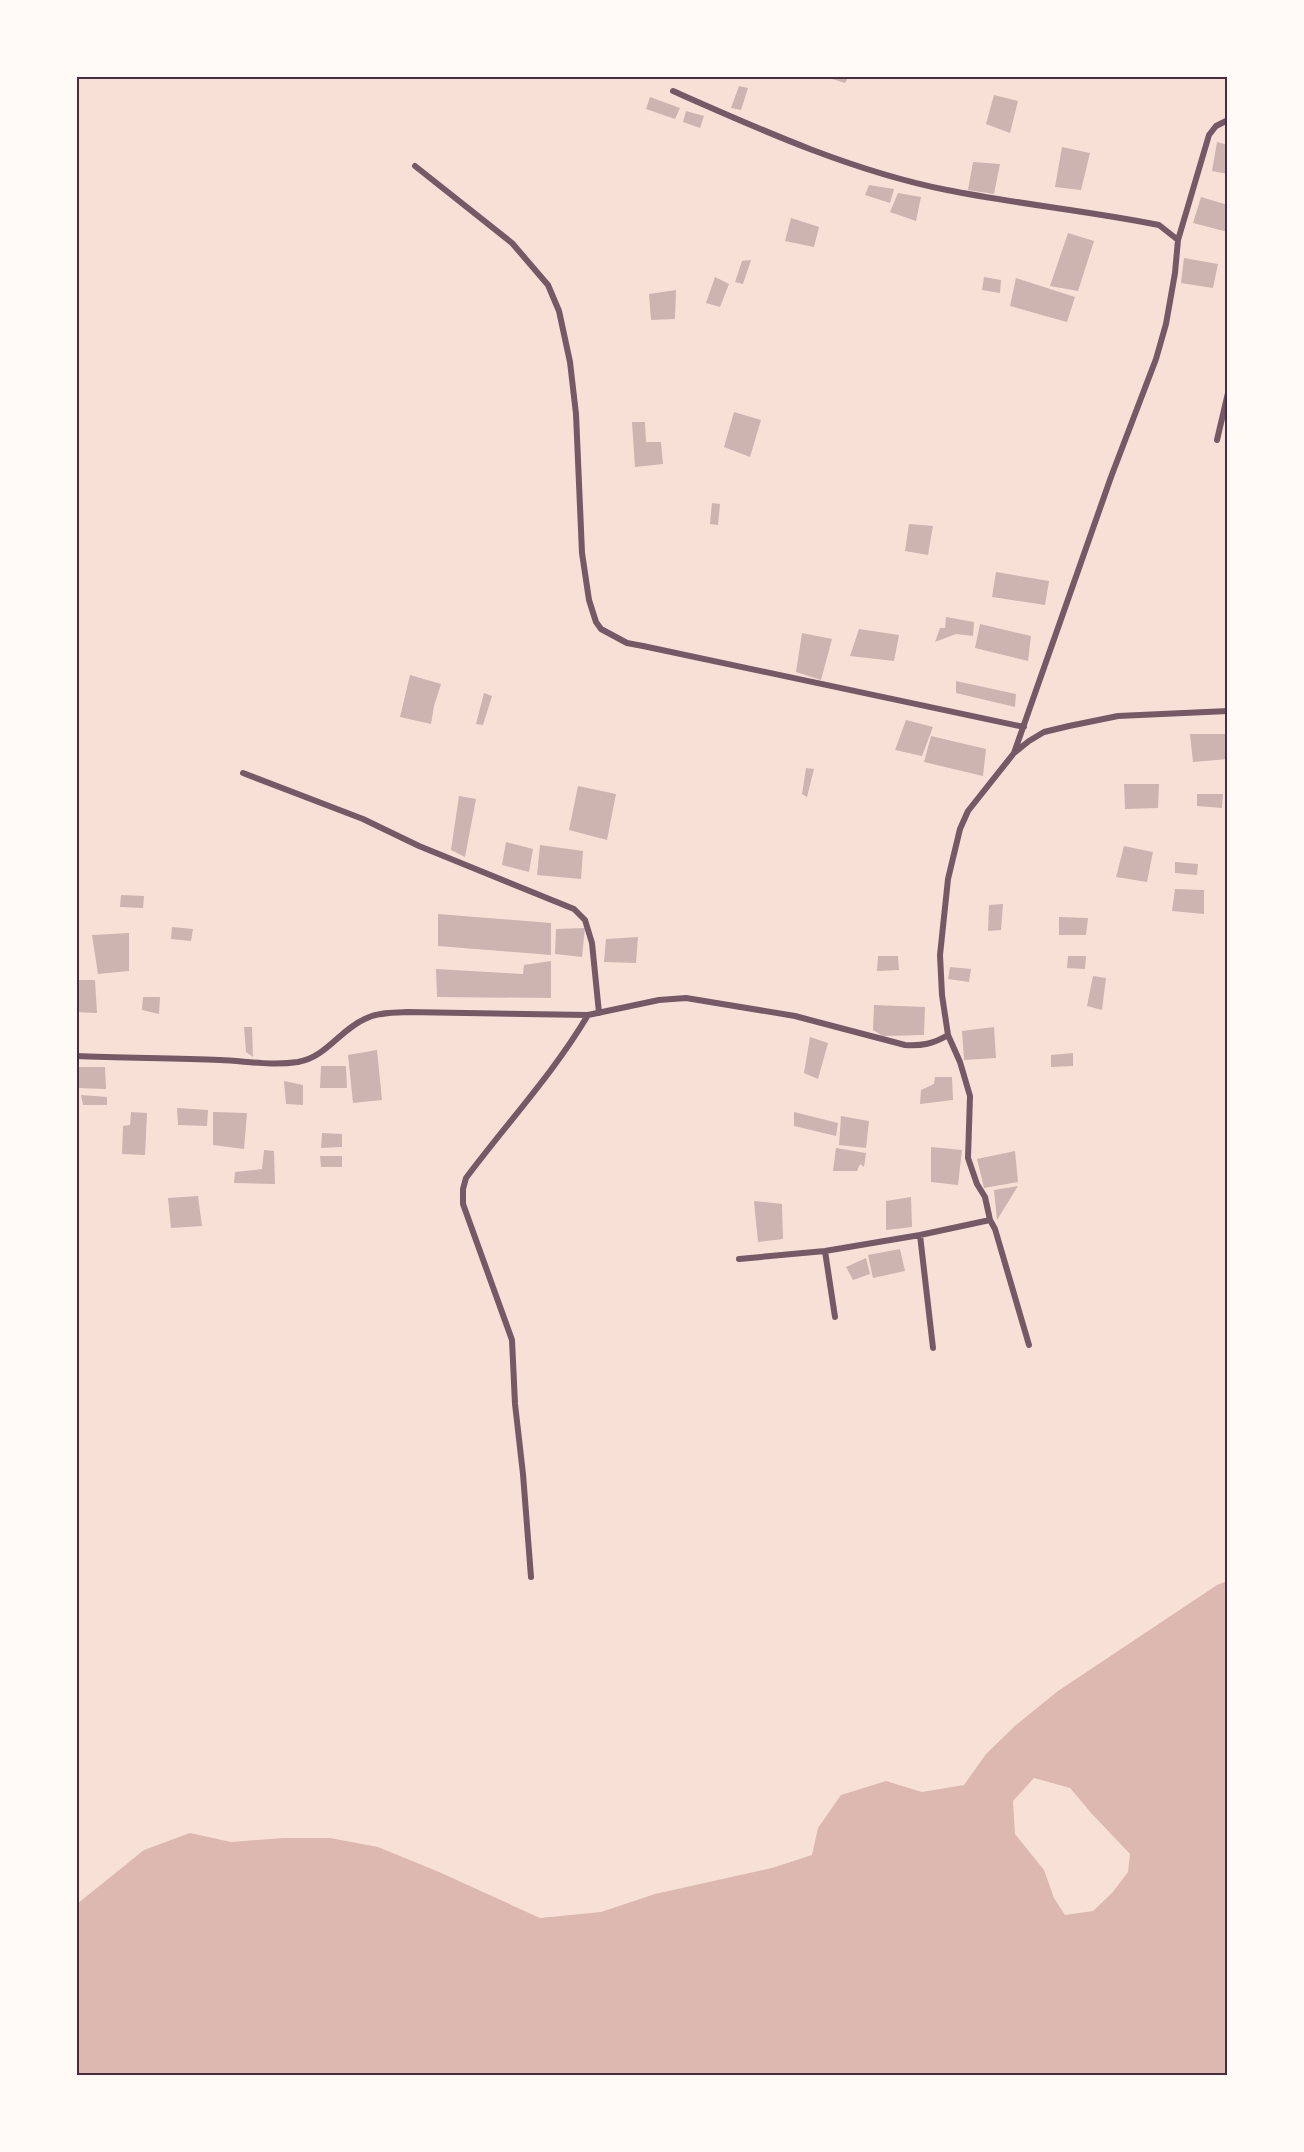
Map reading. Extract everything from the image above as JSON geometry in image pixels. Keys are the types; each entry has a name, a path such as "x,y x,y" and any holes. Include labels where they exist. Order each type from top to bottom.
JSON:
{"street":[{"path":"673,91 788,139 872,170 946,190 1159,225 1178,240"},
{"path":"1014,753 1111,477 1156,359 1166,324 1178,240 1209,135 1216,126 1227,120"},
{"path":"415,166 512,243 548,285 559,311 570,362 576,414 582,553 589,600 596,622 601,629 627,643 1024,727"},
{"path":"1217,440 1227,393"},
{"path":"1029,1345 985,1197 976,1185 968,1158 969,1096 960,1062 948,1035 942,995 940,955 951,869 960,829 968,811 1014,753 1044,732 1118,716 1227,711"},
{"path":"243,773 363,819 418,846 574,909 585,920 591,936 600,1013"},
{"path":"76,1056 221,1060 267,1064 298,1062 319,1055 348,1029 378,1014 407,1012 588,1015 659,1000 686,998 795,1016 905,1046 936,1043 948,1035"},
{"path":"531,1576 515,1404 512,1340 463,1204 463,1189 466,1178 572,1043 588,1015"},
{"path":"739,1259 825,1251 921,1235 990,1220"},
{"path":"921,1235 933,1348"},
{"path":"825,1251 835,1317"}],"shaded area":[{"path":"1227,1581 1227,2075 77,2075 77,1904 144,1850 190,1833 231,1842 283,1838 330,1838 378,1847 540,1918 601,1912 655,1894 772,1868 812,1855 818,1828 841,1795 886,1781 922,1792 964,1785 986,1754 1016,1725 1058,1691 1217,1585","holes":["1034,1778 1070,1788 1130,1854 1128,1872 1112,1893 1093,1911 1065,1915 1054,1898 1044,1870 1015,1834 1013,1801"]}],"building":[{"path":"823,76 849,76 845,83"},
{"path":"739,86 748,88 741,110 731,108"},
{"path":"994,95 1018,101 1010,133 986,124"},
{"path":"650,97 680,108 675,119 646,109"},
{"path":"686,111 704,116 700,128 683,122"},
{"path":"1217,142 1228,145 1228,174 1212,171"},
{"path":"1062,147 1090,153 1081,190 1055,187"},
{"path":"973,162 1000,164 994,194 968,190"},
{"path":"869,185 894,189 890,203 865,195"},
{"path":"898,193 921,197 916,221 890,212"},
{"path":"1201,197 1228,205 1228,232 1193,223"},
{"path":"791,218 819,227 814,247 785,241"},
{"path":"1068,233 1094,241 1078,291 1050,286"},
{"path":"1184,258 1218,264 1213,288 1181,283"},
{"path":"751,260 743,284 735,282 742,261"},
{"path":"715,277 729,284 720,307 706,303"},
{"path":"984,277 1001,280 1000,293 982,290"},
{"path":"1016,278 1075,297 1067,322 1010,306"},
{"path":"676,290 675,319 651,320 649,294"},
{"path":"734,412 761,420 750,457 724,447"},
{"path":"632,422 645,422 646,442 661,442 663,464 635,467"},
{"path":"712,503 720,504 718,525 710,524"},
{"path":"909,524 933,526 928,555 905,551"},
{"path":"996,572 1049,581 1045,605 992,597"},
{"path":"946,617 974,622 973,636 956,634 935,642 940,628 945,628"},
{"path":"980,624 1031,636 1028,661 975,648"},
{"path":"859,629 899,635 894,661 850,656"},
{"path":"802,633 832,639 821,680 796,672"},
{"path":"410,675 441,684 431,724 400,717"},
{"path":"956,681 1016,694 1015,707 956,693"},
{"path":"484,693 492,696 483,725 476,724"},
{"path":"906,720 933,727 922,756 895,750"},
{"path":"1190,734 1228,734 1228,759 1193,762"},
{"path":"931,736 986,749 983,776 924,762"},
{"path":"806,768 814,769 807,797 802,794"},
{"path":"1124,784 1159,784 1158,808 1125,809"},
{"path":"578,786 616,794 607,840 569,830"},
{"path":"1197,794 1223,794 1222,808 1197,806"},
{"path":"459,796 476,799 465,857 451,850"},
{"path":"506,842 533,849 529,872 502,865"},
{"path":"540,845 583,851 581,879 537,875"},
{"path":"1124,846 1153,852 1147,882 1116,877"},
{"path":"1175,862 1198,864 1197,875 1175,873"},
{"path":"1175,889 1204,890 1204,914 1172,911"},
{"path":"121,895 144,896 143,908 120,907"},
{"path":"1003,904 1001,930 988,931 989,905"},
{"path":"438,914 551,923 551,955 438,946"},
{"path":"1059,917 1088,918 1086,935 1059,935"},
{"path":"172,927 193,929 191,941 171,939"},
{"path":"585,928 582,957 555,954 556,929"},
{"path":"129,933 129,971 98,974 92,935"},
{"path":"638,937 636,963 604,962 606,939"},
{"path":"878,956 898,956 899,970 877,971"},
{"path":"1068,956 1086,956 1085,969 1067,968"},
{"path":"551,961 551,998 437,997 436,969 523,974 524,965"},
{"path":"950,967 971,969 969,982 948,979"},
{"path":"1093,976 1106,978 1102,1010 1087,1006"},
{"path":"76,980 95,980 97,1013 76,1012"},
{"path":"143,997 160,997 159,1014 142,1010"},
{"path":"874,1005 925,1007 924,1035 883,1036 873,1030"},
{"path":"244,1027 252,1027 253,1057 246,1052"},
{"path":"994,1027 996,1058 964,1060 962,1031"},
{"path":"810,1037 828,1043 818,1079 804,1073"},
{"path":"377,1050 382,1100 353,1103 348,1055"},
{"path":"1073,1053 1073,1066 1051,1067 1051,1055"},
{"path":"321,1066 346,1066 347,1088 320,1088"},
{"path":"77,1067 105,1067 106,1089 78,1088"},
{"path":"935,1077 952,1077 953,1100 920,1104 921,1090 934,1084"},
{"path":"284,1081 303,1085 303,1105 286,1104"},
{"path":"81,1095 107,1097 107,1105 83,1105"},
{"path":"177,1108 208,1110 207,1126 178,1125"},
{"path":"131,1112 147,1113 145,1155 122,1154 123,1126 130,1125"},
{"path":"213,1112 247,1113 244,1149 213,1145"},
{"path":"794,1112 838,1123 836,1136 794,1126"},
{"path":"841,1116 869,1121 866,1148 839,1145"},
{"path":"322,1133 342,1134 342,1147 321,1148"},
{"path":"931,1147 962,1150 958,1185 931,1182"},
{"path":"836,1148 866,1153 864,1167 860,1164 857,1171 833,1171"},
{"path":"264,1150 274,1151 275,1184 234,1183 235,1172 262,1169"},
{"path":"1015,1151 1018,1182 984,1188 977,1159"},
{"path":"320,1156 342,1156 342,1167 321,1167"},
{"path":"1018,1186 997,1220 994,1190"},
{"path":"198,1196 202,1226 171,1228 168,1198"},
{"path":"911,1197 912,1227 886,1230 886,1201"},
{"path":"754,1201 782,1204 783,1239 758,1242"},
{"path":"900,1249 905,1271 873,1278 868,1255"},
{"path":"866,1258 870,1274 853,1280 846,1267"}]}
